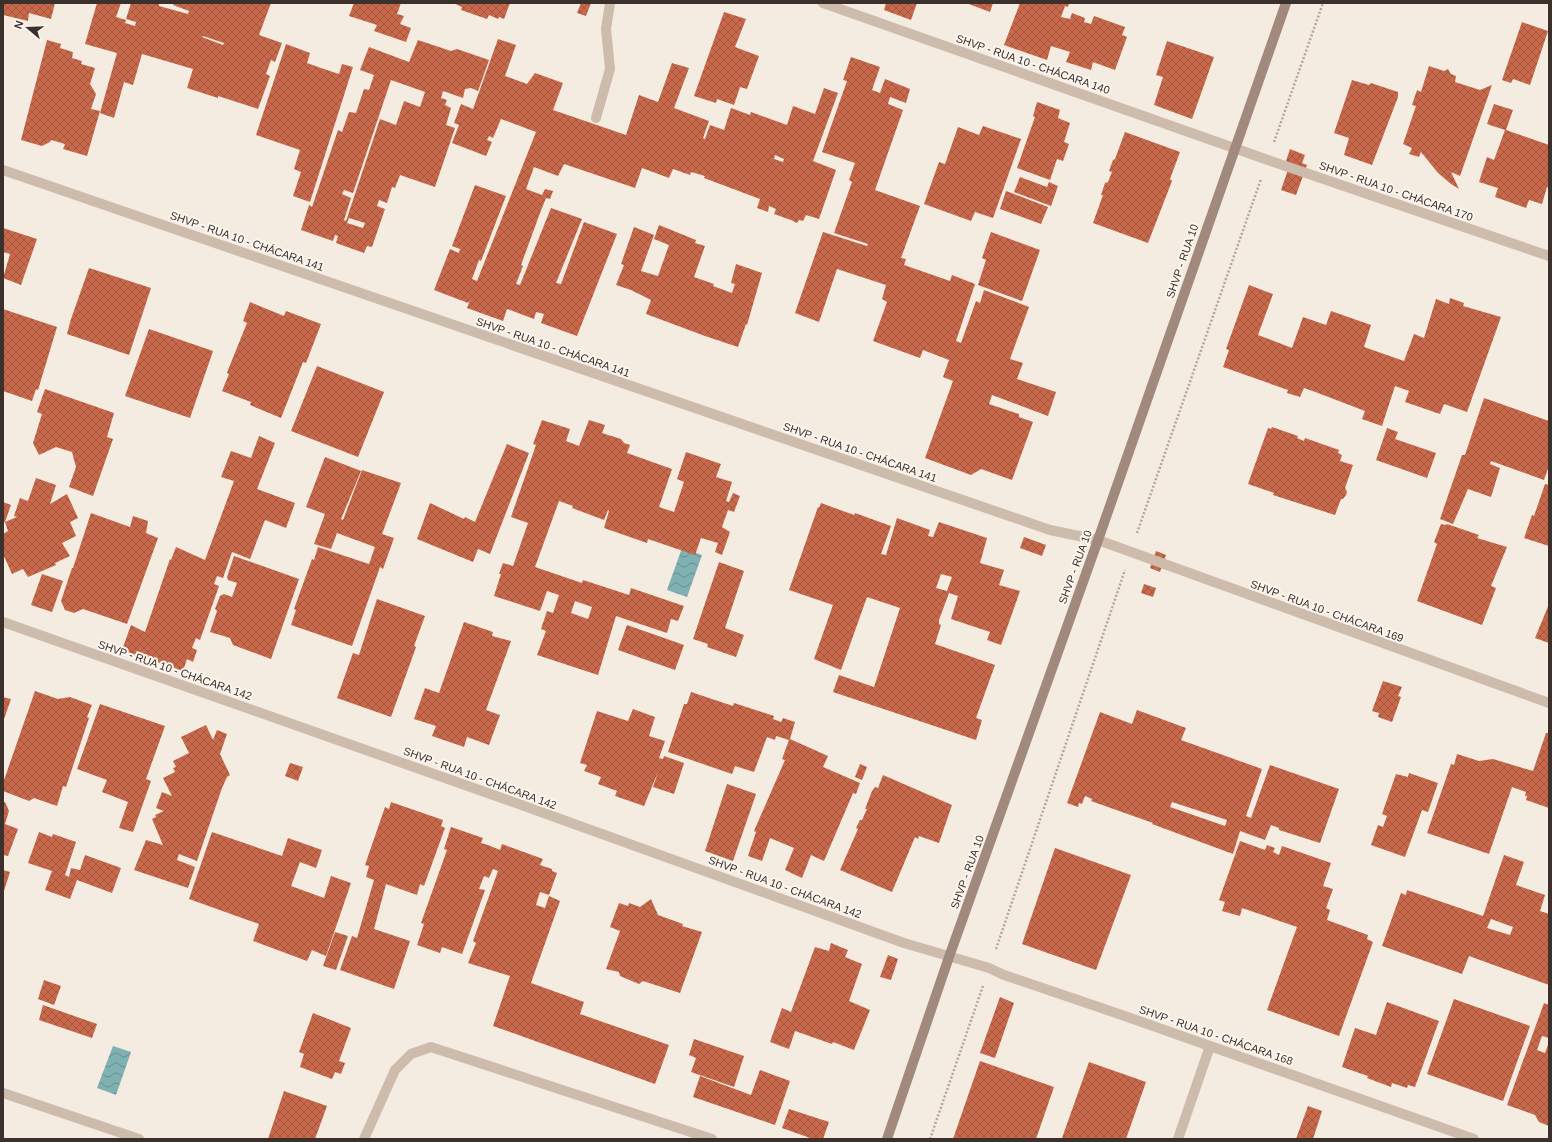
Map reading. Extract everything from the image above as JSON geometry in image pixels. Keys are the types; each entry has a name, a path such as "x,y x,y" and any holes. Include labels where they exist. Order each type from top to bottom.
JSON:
{"street":[{"path":"596,118 610,69 606,29 610,3"},
{"name":"SHVP - RUA 10 - CHÁCARA 140","path":"823,3 1235,148"},
{"name":"SHVP - RUA 10","path":"887,1139 949,957 1098,540 1286,3"},
{"name":"SHVP - RUA 10 - CHÁCARA 170","path":"1235,148 1549,256"},
{"name":"SHVP - RUA 10 - CHÁCARA 141","path":"3,170 1050,530 1098,540"},
{"name":"SHVP - RUA 10 - CHÁCARA 169","path":"1098,540 1549,703"},
{"name":"SHVP - RUA 10 - CHÁCARA 142","path":"3,622 516,803 904,943 949,957"},
{"name":"SHVP - RUA 10 - CHÁCARA 168","path":"949,957 989,968 1004,975 1474,1139"},
{"path":"1178,1139 1210,1046"},
{"path":"364,1139 395,1070 411,1054 431,1047 712,1139"},
{"path":"3,1093 139,1139"}],"water":[{"path":"682,548 702,555 687,597 667,590"},
{"path":"113,1046 131,1052 116,1095 97,1088"}],"building":[{"path":"3,3 55,3 51,19 29,13 28,21 3,15"},
{"path":"97,3 121,3 116,17 126,20 125,23 135,26 136,22 126,19 131,3 159,3 159,6 188,14 189,11 173,5 174,3 271,3 259,35 282,43 275,62 271,60 266,74 270,76 258,109 187,88 193,69 142,54 133,85 124,82 114,118 100,113 117,53 85,44","holes":["203,36 224,43 223,45 202,37"]},
{"path":"354,3 401,3 397,14 404,16 400,24 411,28 406,42 374,31 377,25 349,16"},
{"path":"453,3 510,3 504,19 499,17 498,19 489,15 487,19 461,10 462,7"},
{"path":"581,3 591,3 586,16 577,13"},
{"path":"886,3 917,3 911,20 884,10"},
{"path":"966,3 993,3 990,12"},
{"path":"1020,3 1069,3 1068,7 1065,6 1061,17 1070,19 1072,13 1085,18 1084,22 1091,24 1094,16 1125,27 1122,35 1127,37 1115,70 1093,62 1091,70 1066,62 1070,52 1051,46 1047,60 1004,45"},
{"path":"724,12 746,19 735,47 759,56 747,89 740,87 734,105 717,99 716,103 694,96"},
{"path":"1522,22 1548,31 1530,85 1513,79 1511,83 1502,80"},
{"path":"498,39 516,45 505,76 527,84 535,73 563,83 553,110 626,135 639,95 658,102 672,63 689,68 674,108 709,121 703,138 705,139 710,125 724,130 731,108 750,115 751,112 787,125 793,106 815,114 824,88 838,93 813,161 836,170 819,219 806,215 803,221 799,220 797,223 774,214 776,209 769,206 768,212 757,208 760,199 704,178 705,176 691,172 690,175 673,169 669,178 642,168 635,188 564,164 558,176 534,167 526,189 542,195 545,189 553,191 550,199 546,198 540,213 521,265 523,266 516,284 520,285 551,208 582,219 556,283 561,284 584,222 617,234 577,336 541,323 544,314 536,312 534,319 507,309 503,321 467,308 470,300 468,303 434,290 450,249 459,253 460,249 452,246 475,185 506,196 481,261 479,260 472,279 477,281 536,132 501,119 493,138 489,136 487,140 492,142 486,156 452,143 459,125 454,123 461,104 473,109","holes":["775,155 784,159 783,162 774,159"]},
{"path":"47,40 61,44 60,48 73,52 72,58 82,61 81,64 95,68 90,84 96,94 91,109 100,111 87,156 63,149 65,144 51,140 42,146 21,140"},
{"path":"418,40 451,51 457,49 489,60 478,91 471,88 465,89 463,98 443,91 441,98 447,100 445,105 451,108 446,125 455,128 435,187 400,175 395,188 392,187 387,203 379,200 377,206 385,209 372,247 367,246 364,253 336,243 338,236 335,235 333,241 301,230 309,205 312,207 338,130 342,132 349,112 356,113 364,89 369,90 374,75 360,70 369,47 409,62","holes":["391,80 425,92 420,107 404,101 396,125 380,119 346,221 344,220 351,198 342,194 344,190 353,193","349,218 365,223 363,228 347,223"]},
{"path":"1167,41 1214,57 1192,119 1154,105 1163,77 1156,75"},
{"path":"286,44 310,53 307,63 318,67 339,74 342,64 353,67 310,202 293,196 301,172 294,169 300,150 256,135"},
{"path":"851,57 880,67 872,90 880,93 885,79 910,89 906,103 890,97 888,104 903,110 875,190 920,206 901,258 906,259 904,265 950,281 952,275 975,284 956,341 961,343 976,301 980,303 984,290 1029,307 1010,359 1023,363 1017,379 1056,392 1048,416 992,395 989,404 1019,414 1019,417 1033,422 1012,480 981,469 971,475 925,458 953,381 943,377 949,360 923,350 920,358 873,341 887,302 882,299 886,285 837,269 819,322 795,313 823,232 867,246 868,244 834,233 852,182 849,180 855,163 822,152 847,81 843,80"},
{"path":"1429,66 1444,71 1448,69 1451,74 1456,76 1455,82 1480,90 1492,85 1460,176 1451,172 1459,189 1438,173 1421,152 1419,157 1409,154 1412,148 1403,144 1416,106 1412,105 1417,90 1421,92"},
{"path":"1352,80 1369,85 1371,83 1398,92 1398,97 1372,165 1344,155 1349,138 1334,133"},
{"path":"1037,102 1060,110 1058,118 1070,123 1064,142 1069,144 1063,161 1057,159 1050,180 1017,168 1035,117 1033,116"},
{"path":"1494,104 1513,110 1506,130 1549,145 1549,188 1547,187 1542,204 1529,200 1526,208 1495,197 1498,188 1479,182 1487,157 1494,160 1505,130 1487,124"},
{"path":"983,126 1021,139 993,218 975,212 971,221 924,204 939,162 945,164 958,127 979,135"},
{"path":"1125,132 1180,152 1170,179 1172,181 1148,243 1093,223 1103,195 1101,195 1105,183 1108,182 1112,172 1109,171"},
{"path":"1290,149 1305,155 1302,163 1307,165 1296,195 1281,190 1290,164 1286,161"},
{"path":"1020,177 1047,187 1049,182 1058,186 1051,206 1014,192"},
{"path":"1006,191 1048,207 1041,224 1000,209"},
{"path":"659,225 696,240 695,243 705,246 694,277 714,284 713,286 732,293 735,284 731,283 736,264 762,273 747,325 746,324 738,347 646,314 651,300 631,290 616,285 624,265 621,264 634,227 654,235 641,271 658,276 669,245 654,239"},
{"path":"3,228 37,239 21,285 3,278 10,254 3,252"},
{"path":"991,232 1040,250 1022,301 978,285 986,260 982,258"},
{"path":"89,268 151,288 129,355 67,334"},
{"path":"1249,285 1273,294 1258,335 1292,348 1303,317 1326,325 1331,311 1371,325 1364,347 1404,361 1414,334 1424,338 1436,299 1449,304 1450,298 1464,303 1463,306 1501,317 1467,412 1444,404 1440,414 1405,402 1409,391 1395,386 1382,426 1362,419 1365,411 1318,393 1304,388 1300,397 1287,393 1288,390 1223,367 1229,350 1226,349"},
{"path":"250,302 284,316 286,311 321,324 306,363 303,362 281,418 250,405 251,402 222,391 229,374 227,373 228,370 247,323 243,321"},
{"path":"3,309 57,327 38,390 36,389 32,401 3,391"},
{"path":"149,329 213,351 190,418 125,396"},
{"path":"317,366 384,392 358,457 291,431"},
{"path":"45,389 114,413 107,437 113,439 93,496 69,487 76,467 72,452 56,447 39,455 33,443 42,414 37,412"},
{"path":"1484,398 1549,421 1549,466 1544,480 1491,461 1490,464 1500,468 1491,497 1468,489 1453,524 1440,519 1462,455 1465,455"},
{"path":"542,420 570,429 566,441 579,446 589,420 605,425 602,433 621,439 624,443 630,445 627,453 672,469 659,507 674,512 684,482 677,479 686,452 721,464 716,477 732,482 726,501 729,502 733,493 740,496 734,512 728,510 722,527 730,532 722,555 715,552 718,543 701,538 695,555 648,539 647,543 604,528 608,510 604,520 572,508 573,506 559,501 535,567 582,583 583,580 629,595 631,588 684,606 678,621 671,619 667,633 616,616 598,675 537,655 546,631 541,629 547,611 553,613 559,595 547,591 540,611 494,596 503,563 513,566 528,523 511,517 536,445 533,444","holes":["575,601 592,607 588,619 571,613"]},
{"path":"1272,427 1298,436 1297,438 1304,441 1305,438 1339,450 1338,453 1342,455 1340,461 1353,465 1345,488 1347,492 1346,495 1343,499 1341,499 1335,515 1273,495 1274,493 1248,484 1268,428 1271,429"},
{"path":"1387,428 1398,432 1395,439 1436,453 1427,478 1376,460"},
{"path":"259,436 275,443 257,489 295,503 286,528 265,520 250,559 232,552 223,578 217,576 214,584 219,586 200,640 196,638 192,648 197,650 193,662 187,659 183,671 122,650 131,625 145,632 170,559 171,560 176,547 205,560 234,481 221,477 231,451 251,458"},
{"path":"507,444 529,453 490,554 478,549 473,562 417,539 430,503 464,519 465,517 475,522"},
{"path":"325,457 361,471 341,519 343,520 362,470 401,483 382,534 394,538 383,569 380,567 352,646 291,625 296,610 294,609 312,559 314,560 318,547 369,564 375,547 337,533 331,549 314,544 325,514 306,507"},
{"path":"36,478 56,485 50,504 67,494 78,518 70,522 76,536 62,543 70,556 55,563 56,565 28,577 23,569 12,574 3,554 3,534 8,531 5,522 17,517 14,516 20,498 28,501"},
{"path":"1545,484 1549,485 1549,546 1524,538 1532,515 1534,516"},
{"path":"3,502 11,505 5,522 3,522"},
{"path":"821,503 891,526 881,554 886,555 897,518 930,530 928,536 933,537 939,522 987,538 980,563 1004,570 999,585 1020,591 1001,645 987,640 990,632 951,619 958,596 949,593 939,620 939,624 941,625 935,644 995,665 976,718 982,720 976,740 833,692 839,675 874,687 900,608 867,597 841,670 814,659 833,605 789,590 818,507 819,508","holes":["941,574 952,577 947,591 936,588"]},
{"path":"91,513 130,527 133,516 148,521 146,533 158,538 127,624 83,609 74,613 65,610 61,601"},
{"path":"1441,524 1447,524 1479,535 1477,538 1507,547 1491,586 1496,588 1482,625 1417,601 1437,544 1434,542"},
{"path":"1024,537 1046,545 1042,556 1020,548"},
{"path":"1156,551 1166,555 1160,572 1150,568"},
{"path":"234,556 299,579 271,659 233,645 230,638 210,632 217,611 215,609 220,596 224,594 232,597 237,583 228,580 227,577"},
{"path":"719,562 744,571 725,628 744,635 736,657 707,647 708,644 693,639"},
{"path":"42,574 63,581 52,612 31,605"},
{"path":"1144,584 1156,588 1153,597 1141,593"},
{"path":"377,599 425,616 414,646 416,647 391,717 337,698 353,653 359,655"},
{"path":"1549,604 1549,643 1535,638"},
{"path":"464,622 493,632 492,636 511,641 486,710 500,715 489,745 467,737 464,747 432,736 436,726 414,719 425,688 439,693"},
{"path":"627,625 684,645 675,670 618,650"},
{"path":"1383,681 1402,687 1398,696 1401,697 1392,722 1378,717 1379,713 1372,711"},
{"path":"35,691 58,699 70,697 92,705 66,787 63,786 57,806 34,798 29,801 3,791 3,783"},
{"path":"691,692 733,706 734,703 774,716 773,719 781,722 783,718 795,722 790,739 828,756 823,767 860,783 856,794 853,793 824,861 811,855 802,878 785,870 794,848 770,838 762,861 748,856 756,832 754,831 785,760 782,759 789,740 776,736 775,740 767,737 754,772 735,766 732,774 668,752 684,704 687,704"},
{"path":"3,697 11,699 3,722"},
{"path":"100,704 165,726 146,779 151,781 133,832 119,828 128,802 102,792 107,780 77,769"},
{"path":"633,709 655,717 649,736 665,741 659,758 663,759 664,756 684,763 674,794 653,787 658,772 644,806 615,796 617,791 598,784 601,777 584,771 587,765 580,763 597,711 628,721"},
{"path":"1137,710 1186,728 1181,740 1262,769 1246,816 1251,818 1270,765 1339,789 1320,843 1279,830 1279,828 1271,825 1265,840 1240,831 1233,854 1091,801 1092,799 1085,796 1082,804 1079,803 1078,807 1067,803 1100,712 1132,724","holes":["1172,802 1227,820 1225,826 1170,807"]},
{"path":"206,725 213,740 217,730 227,734 220,754 230,775 227,777 222,788 197,861 179,854 177,860 195,867 188,888 134,870 146,840 163,845 152,819 156,817 155,815 164,811 156,808 162,792 172,796 163,778 175,772 173,768 176,767 173,761 189,753 181,737"},
{"path":"1546,733 1549,733 1549,808 1526,800 1526,792 1512,787 1489,854 1427,833 1451,764 1454,765 1457,754 1479,761 1493,759 1533,771"},
{"path":"290,763 303,767 298,781 285,776"},
{"path":"860,764 867,767 862,780 855,777"},
{"path":"1409,773 1438,783 1428,812 1422,810 1405,857 1371,845 1378,825 1383,827 1387,816 1382,814 1396,774 1408,777"},
{"path":"883,775 952,805 939,843 919,836 918,839 915,837 892,892 840,870 858,829 856,828 867,809 865,809 872,791 875,787 878,788"},
{"path":"727,784 756,794 733,861 705,851"},
{"path":"3,802 5,802 9,811 5,824 18,829 8,856 3,855"},
{"path":"391,802 443,820 441,826 445,828 424,886 420,884 417,895 386,884 374,929 410,941 394,989 340,970 352,936 357,938 374,880 366,877 369,866 365,865 385,807 389,809"},
{"path":"451,827 483,838 481,843 500,850 502,844 543,859 540,865 552,869 552,871 557,873 549,895 540,892 536,905 545,908 549,896 560,901 531,983 584,1002 580,1014 669,1045 655,1084 493,1026 510,976 468,963 476,943 473,941 498,871 493,869 489,878 484,876 479,889 485,890 462,954 442,947 440,953 417,945 424,924 421,923 447,850 444,849"},
{"path":"39,832 52,837 53,834 76,842 65,875 69,877 71,868 80,870 85,855 121,868 112,893 77,880 70,899 45,890 52,871 28,863"},
{"path":"212,832 282,856 288,838 322,850 316,868 300,862 291,886 324,898 331,876 351,883 326,956 312,950 307,961 253,941 259,924 189,899"},
{"path":"1240,841 1265,850 1267,845 1275,848 1273,852 1279,855 1282,846 1331,863 1323,886 1333,889 1326,908 1330,910 1327,920 1368,935 1367,939 1373,942 1339,1036 1267,1010 1297,927 1242,908 1240,916 1222,911 1225,902 1219,900"},
{"path":"1055,848 1131,875 1096,970 1022,944"},
{"path":"1504,855 1524,862 1516,885 1545,895 1540,911 1549,914 1549,985 1469,956 1462,974 1382,946 1401,893 1406,895 1407,890 1483,916","holes":["1491,919 1513,927 1510,935 1487,928"]},
{"path":"3,870 10,872 3,894"},
{"path":"651,899 658,915 683,924 682,926 702,932 680,993 643,981 639,984 620,976 619,972 606,969 620,931 610,927 619,903 628,906 629,903 640,907"},
{"path":"335,932 348,936 336,970 323,966"},
{"path":"831,943 848,950 845,957 862,964 849,1001 870,1010 854,1050 795,1031 789,1049 770,1042 782,1008 791,1012 815,947 829,951"},
{"path":"888,955 898,959 891,980 880,977"},
{"path":"44,980 61,986 54,1005 38,999"},
{"path":"1000,997 1014,1003 995,1058 980,1053"},
{"path":"1454,999 1530,1026 1503,1101 1427,1074"},
{"path":"1387,1002 1439,1021 1415,1087 1408,1085 1407,1088 1392,1083 1391,1087 1367,1078 1368,1076 1342,1067 1355,1028 1376,1035"},
{"path":"1544,1003 1549,1005 1549,1038 1542,1036 1537,1050 1545,1053 1549,1042 1549,1126 1539,1122 1535,1115 1507,1105"},
{"path":"43,1005 97,1024 92,1038 39,1020"},
{"path":"313,1013 351,1028 339,1061 345,1063 341,1074 335,1072 332,1079 300,1067 304,1054 299,1052"},
{"path":"694,1039 744,1056 734,1087 691,1072 696,1058 689,1055"},
{"path":"980,1061 1054,1087 1036,1139 953,1139"},
{"path":"1089,1062 1146,1082 1126,1139 1062,1138"},
{"path":"760,1070 790,1081 775,1125 693,1097 700,1076 751,1095"},
{"path":"284,1091 327,1106 315,1139 268,1139"},
{"path":"1308,1106 1322,1111 1313,1139 1296,1139"},
{"path":"789,1109 829,1122 823,1139 813,1139 782,1128"}]}
